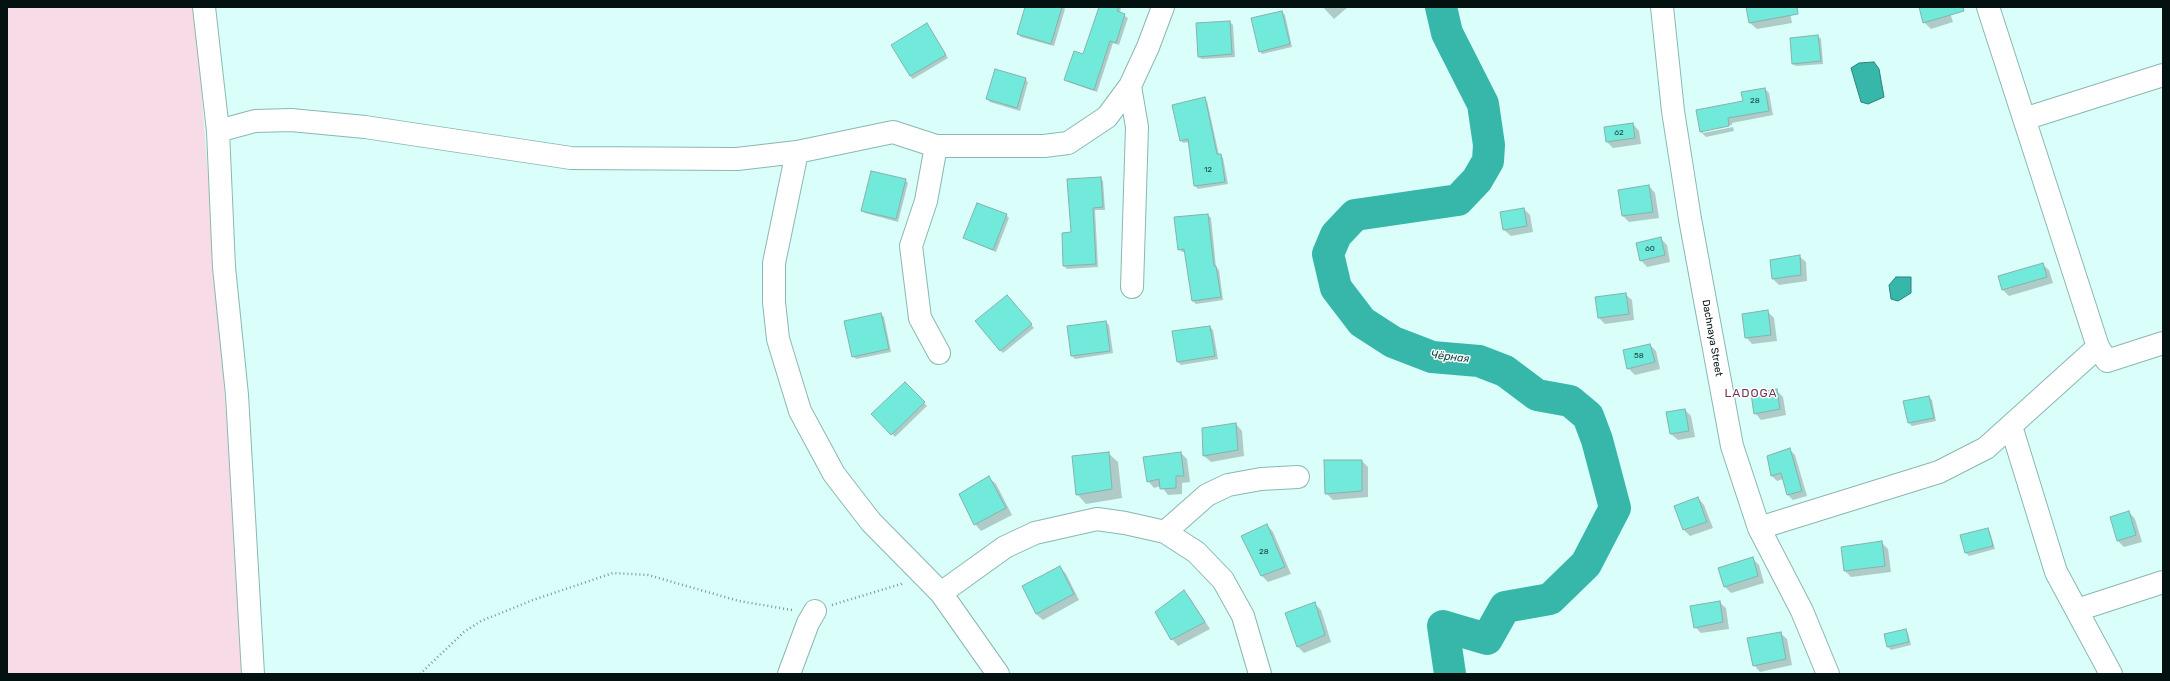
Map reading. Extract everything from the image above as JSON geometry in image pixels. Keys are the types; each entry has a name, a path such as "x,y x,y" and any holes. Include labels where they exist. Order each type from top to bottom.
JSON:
{"street":[{"path":"204,7 218,131 224,267 237,395 253,674"},
{"path":"218,131 254,121 291,120 365,128 572,158 737,159 797,152 893,132 936,146 1044,146 1068,143 1107,117 1130,86 1148,47 1163,7"},
{"name":"Dachnaya Street","path":"1662,7 1673,111 1690,219 1732,446 1759,528 1802,611 1828,674"},
{"path":"1988,7 2098,347 2107,361 2163,343"},
{"path":"2024,119 2163,75"},
{"path":"1130,86 1138,127 1132,287"},
{"path":"936,146 926,201 911,246 920,318 939,353"},
{"path":"797,152 774,263 774,302 778,338 800,411 834,474 871,522 941,593 998,674"},
{"path":"1759,528 1939,472 1986,448 2098,347"},
{"path":"2011,426 2056,572 2111,674"},
{"path":"1165,532 1207,495 1228,485 1261,479 1298,477"},
{"path":"941,593 1005,547 1035,533 1097,519 1125,523 1165,532 1196,552 1223,580 1243,616 1260,674"},
{"path":"2076,610 2163,582"},
{"path":"789,674 808,623 815,611"}],"path":[{"path":"420,674 464,632 481,621 533,600 613,572 648,575 739,601 794,611 815,611 901,584 913,565"}],"shaded area":[{"path":"7,7 195,7 246,674 7,674"}],"water":[{"path":"1874,62 1879,69 1884,97 1868,104 1861,102 1851,68 1859,63"},
{"path":"1896,277 1911,277 1911,293 1898,301 1891,299 1889,285"}],"building":[{"path":"1025,7 1062,7 1051,44 1017,34"},
{"path":"1099,7 1119,7 1117,11 1125,14 1116,43 1110,41 1094,90 1064,80 1074,51 1083,54"},
{"path":"1746,7 1797,7 1798,14 1749,23"},
{"path":"1919,7 1963,7 1964,11 1923,23"},
{"path":"1282,11 1290,44 1259,52 1251,18"},
{"path":"1230,21 1232,54 1198,57 1196,23"},
{"path":"927,23 946,55 910,76 891,45"},
{"path":"1818,35 1821,61 1792,64 1790,38"},
{"path":"995,69 1026,78 1017,108 986,99"},
{"path":"1765,88 1769,111 1728,118 1729,126 1700,132 1696,110 1743,101 1741,92"},
{"path":"1205,97 1217,154 1221,154 1225,182 1194,186 1188,139 1180,141 1172,105"},
{"path":"1633,123 1635,138 1606,142 1604,127"},
{"path":"871,171 906,179 896,219 861,211"},
{"path":"1101,177 1103,207 1093,208 1096,264 1063,266 1062,233 1071,232 1067,179"},
{"path":"1649,185 1653,212 1622,216 1618,190"},
{"path":"977,203 1007,214 993,250 963,238"},
{"path":"1524,208 1527,226 1503,230 1500,212"},
{"path":"1208,214 1214,266 1216,266 1221,297 1192,301 1184,249 1178,250 1174,217"},
{"path":"1661,237 1665,255 1640,261 1636,243"},
{"path":"1800,255 1801,275 1772,279 1770,260"},
{"path":"2043,263 2047,277 2002,290 1998,276"},
{"path":"1626,293 1629,314 1598,318 1595,297"},
{"path":"1007,295 1032,324 1000,351 975,321"},
{"path":"1768,310 1771,335 1745,338 1742,314"},
{"path":"881,313 889,349 852,357 844,321"},
{"path":"1106,321 1110,351 1071,356 1067,326"},
{"path":"1210,326 1215,356 1177,362 1172,331"},
{"path":"1650,344 1655,362 1627,369 1623,350"},
{"path":"905,382 925,402 891,435 871,414"},
{"path":"1777,389 1780,409 1754,414 1751,394"},
{"path":"1929,396 1934,418 1908,423 1903,401"},
{"path":"1685,409 1689,431 1670,434 1666,412"},
{"path":"1236,423 1238,450 1203,456 1202,428"},
{"path":"1790,448 1802,491 1787,495 1781,473 1771,476 1767,456"},
{"path":"1109,452 1112,489 1076,495 1072,456"},
{"path":"1181,452 1184,476 1176,476 1176,488 1160,489 1159,479 1147,482 1143,457"},
{"path":"1324,460 1362,460 1362,491 1325,494"},
{"path":"989,476 1006,508 974,525 959,494"},
{"path":"1698,497 1707,522 1683,530 1674,506"},
{"path":"2129,511 2136,535 2117,541 2110,517"},
{"path":"1267,524 1285,567 1261,576 1241,536"},
{"path":"1988,528 1993,546 1965,553 1960,535"},
{"path":"1882,541 1885,566 1844,571 1841,547"},
{"path":"1753,557 1758,576 1724,587 1718,568"},
{"path":"1060,566 1074,594 1036,614 1022,586"},
{"path":"1184,590 1205,622 1171,640 1155,612"},
{"path":"1720,601 1723,622 1694,628 1690,606"},
{"path":"1315,602 1325,635 1297,647 1285,613"},
{"path":"1906,629 1909,642 1887,647 1884,634"},
{"path":"1781,632 1786,659 1753,666 1747,638"}],"waterway":[{"name":"Чёрная","path":"1441,7 1447,33 1483,104 1489,145 1488,161 1477,180 1458,200 1355,215 1336,235 1328,254 1336,288 1362,322 1393,342 1432,357 1479,361 1505,371 1537,395 1570,401 1588,416 1597,440 1615,508 1586,564 1550,599 1505,607 1487,639 1443,626 1450,674"}],"district":[{"name":"LADOGA","path":"1751,394"}]}
